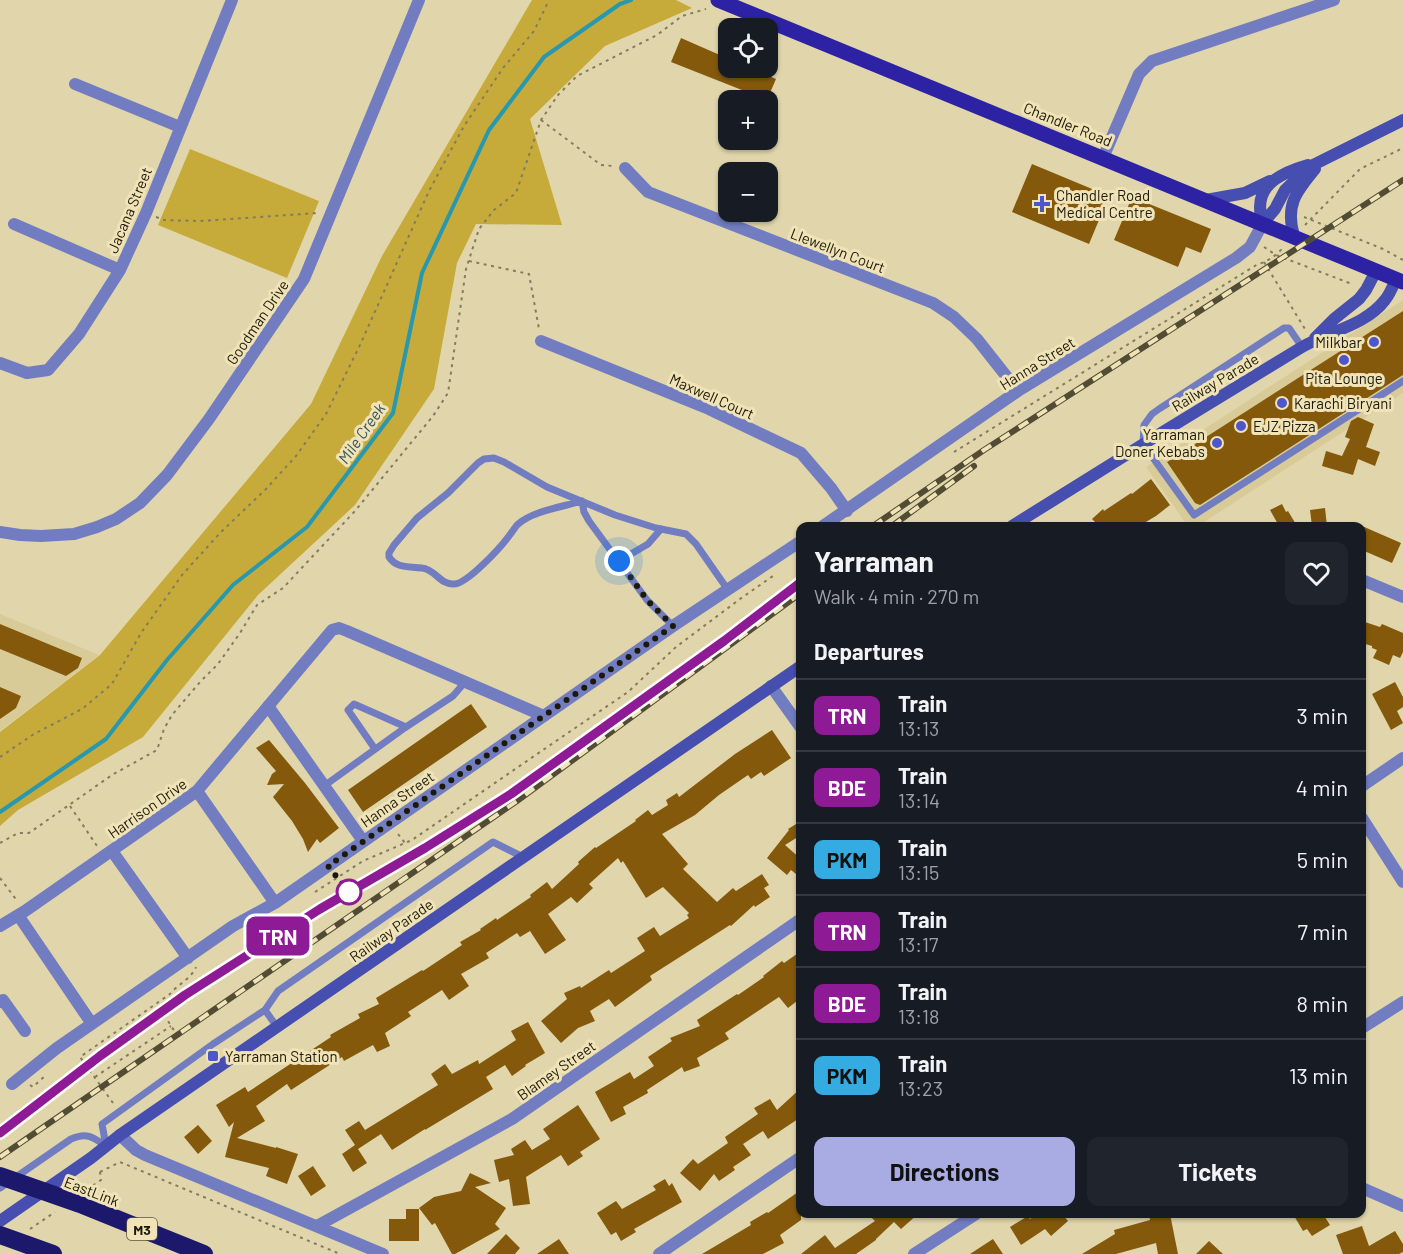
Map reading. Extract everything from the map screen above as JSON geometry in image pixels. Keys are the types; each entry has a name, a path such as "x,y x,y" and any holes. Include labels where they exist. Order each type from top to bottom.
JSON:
{"highway":[{"name":"EastLink","path":"0,1176 80,1204 204,1254"},
{"path":"0,1235 52,1254"}],"main road":[{"name":"Chandler Road","path":"722,2 1399,280"},
{"path":"1206,200 1245,193 1319,161 1403,120"},
{"path":"1263,224 1287,187 1319,161"},
{"path":"1294,236 1291,213 1293,199 1319,161"},
{"path":"1263,224 1259,207 1262,195 1268,186 1281,176"},
{"name":"Railway Parade","path":"1307,344 1359,298 1376,271"},
{"name":"Railway Parade","path":"1023,522 1143,444 1307,344 1344,329 1373,311 1399,280"},
{"name":"Railway Parade","path":"0,1221 91,1158 120,1135 796,669"}],"street":[{"name":"Jacana Street","path":"0,363 27,373 48,370 79,334 120,270 146,213 232,0"},
{"name":"Goodman Drive","path":"0,532 41,536 74,534 116,519 140,503 167,475 209,419 304,279 419,0"},
{"path":"1103,158 1139,74 1152,61 1334,0"},
{"path":"75,84 180,127"},
{"name":"Llewellyn Court","path":"625,168 648,192 933,303 954,317 977,339 1018,391"},
{"path":"14,224 120,270"},
{"name":"Hanna Street","path":"829,522 1018,391 1236,258 1250,247 1263,224"},
{"name":"Maxwell Court","path":"541,341 709,409 801,453 847,511"},
{"name":"Hanna Street","path":"12,1084 92,1024 192,961 233,926 275,903 673,626 796,544"},
{"path":"1366,582 1403,597"},
{"name":"Harrison Drive","path":"0,926 197,791 332,630 339,628 465,682"},
{"path":"465,682 544,716"},
{"path":"771,686 796,721"},
{"path":"268,706 363,841"},
{"path":"1366,783 1403,758"},
{"path":"197,791 275,903"},
{"path":"1366,824 1403,882"},
{"path":"108,854 192,961"},
{"path":"21,913 92,1024"},
{"name":"Blamey Street","path":"317,1226 512,1119 796,923"},
{"path":"0,1002 3,1000 25,1031"},
{"path":"1366,1025 1403,1002"},
{"path":"120,1135 145,1155 382,1254"},
{"path":"659,1254 796,1160"},
{"path":"1366,1190 1403,1206"},
{"path":"914,1254 970,1218"}],"lane":[{"path":"1307,344 1289,328 1284,328 1152,414 1144,425 1143,444 1194,515 1403,381"},
{"path":"582,501 539,514 520,523 482,565 460,583 449,584 427,569 400,566 389,558 390,550 410,525 455,486 473,466 484,459 494,458 546,487 582,501 627,519 684,533 690,537 728,590"},
{"path":"582,501 589,521 647,600 673,626"},
{"path":"619,561 648,544 662,529"},
{"path":"324,786 453,696 465,682"},
{"path":"375,749 348,710 354,704 406,727"},
{"path":"106,1146 102,1124 213,1044 265,1011 279,990 493,842 524,857"},
{"path":"265,1011 277,1027"},
{"path":"0,1188 71,1139 91,1136 106,1146"}],"path":[{"path":"0,757 34,734 82,709 112,684 141,633 182,575 296,456 326,414 360,345 429,191 464,126 503,68 534,31 549,0"},
{"path":"0,843 18,833 29,833 112,775 157,750 164,729 172,715 218,664 257,605 283,588 355,511 433,416 448,393 466,268 479,229 494,210 516,193 541,120 558,95 578,76 657,35 682,16 722,2"},
{"path":"541,120 601,165 625,168"},
{"path":"146,213 164,220 199,221 333,212"},
{"path":"1310,219 1383,249 1403,260"},
{"path":"1264,247 1276,255 1352,284"},
{"path":"469,261 529,274 541,341"},
{"path":"1264,262 1307,344"},
{"path":"307,897 363,861 412,840 628,692 676,647 775,575"},
{"path":"70,806 108,854"},
{"path":"0,878 21,913"},
{"path":"114,1105 80,1057 170,994 195,972 192,961"},
{"path":"164,1015 175,1032"},
{"path":"95,1077 171,1026"},
{"path":"100,1172 120,1162 340,1254"}],"shaded area":[{"path":"532,0 676,0 692,8 605,46 530,119 562,225 476,224 457,263 434,389 355,505 258,595 143,737 18,810 0,826 0,732 100,655 311,404 382,256"},
{"path":"190,149 319,201 287,278 158,225"},
{"path":"1403,300 1403,393 1204,522 1185,522 1146,467"},
{"path":"0,614 99,655 0,731"}],"building":[{"path":"681,38 718,54 718,78 776,79 771,90 742,90 671,62"},
{"path":"1032,164 1109,196 1089,244 1012,212"},
{"path":"1132,197 1211,229 1201,253 1186,247 1178,267 1114,240"},
{"path":"1403,311 1403,375 1200,505 1195,503 1167,462"},
{"path":"1358,417 1374,424 1366,447 1380,452 1375,466 1358,459 1353,475 1322,466 1326,451 1342,456 1350,439 1345,437 1351,421"},
{"path":"1151,479 1170,505 1146,522 1095,522 1092,519 1103,509 1104,511"},
{"path":"1282,504 1295,522 1277,522 1270,510"},
{"path":"1325,508 1327,522 1312,522 1310,510"},
{"path":"1366,528 1401,543 1392,563 1366,552"},
{"path":"1366,622 1380,627 1382,624 1403,633 1403,652 1400,658 1393,655 1389,665 1373,658 1377,650 1366,644"},
{"path":"0,624 82,658 78,668 66,676 0,649"},
{"path":"1395,682 1403,697 1403,707 1397,711 1403,723 1391,730 1372,694"},
{"path":"0,687 21,696 16,708 0,719"},
{"path":"471,704 487,727 363,812 348,790"},
{"path":"772,730 791,758 764,776 761,772 751,779 748,775 695,815 662,834 688,864 683,869 717,902 733,888 736,891 762,874 769,885 764,888 770,897 755,907 754,905 731,926 650,976 652,980 615,1007 609,999 590,1011 595,1021 578,1028 561,1043 541,1021 567,999 564,993 580,986 581,988 609,970 611,973 645,951 637,938 654,927 660,936 689,918 687,915 689,913 663,887 646,898 623,861 621,863 618,858 589,884 593,888 577,903 571,897 548,914 566,940 545,954 530,931 520,937 517,933 486,953 489,958 461,974 469,986 449,1000 442,990 408,1012 411,1016 385,1033 390,1046 377,1052 373,1045 344,1061 342,1057 291,1090 287,1084 256,1106 265,1121 237,1138 298,1154 287,1184 266,1176 269,1168 225,1157 234,1122 229,1127 216,1105 245,1087 248,1092 331,1037 330,1035 360,1018 358,1014 379,1004 376,998 462,945 460,942 531,897 530,895 547,882 552,889 595,847 636,821 648,810 652,815 668,805 666,800 677,793 679,797 735,754"},
{"path":"269,740 339,828 320,843 317,839 308,852 292,821 273,797 284,784 267,785 276,771 256,748"},
{"path":"796,824 796,838 785,845 796,855 796,874 791,870 787,875 767,858 788,829"},
{"path":"796,955 796,1002 788,1008 779,997 725,1033 729,1039 697,1058 700,1066 684,1072 682,1067 647,1090 648,1093 623,1107 626,1114 611,1122 595,1092 630,1072 634,1079 654,1066 648,1057 672,1041 670,1038 700,1026 697,1020 764,977 782,961 784,963"},
{"path":"528,1022 545,1053 512,1076 505,1065 486,1077 493,1089 392,1150 381,1134 358,1149 367,1163 353,1172 342,1154 355,1145 345,1130 359,1121 365,1130 438,1085 431,1074 445,1064 452,1074 478,1060 479,1064 516,1040 511,1031"},
{"path":"796,1093 796,1120 768,1139 763,1131 743,1144 751,1155 733,1167 735,1170 719,1181 714,1174 700,1191 680,1173 693,1159 698,1164 728,1143 725,1137 758,1114 754,1108 770,1099 777,1110"},
{"path":"578,1105 600,1139 580,1152 583,1156 568,1166 561,1155 526,1177 530,1204 513,1206 509,1179 499,1182 494,1160 514,1155 511,1149 525,1140 532,1150 550,1139 543,1129"},
{"path":"198,1125 212,1141 198,1154 184,1137"},
{"path":"313,1166 326,1186 311,1196 298,1176"},
{"path":"470,1173 491,1183 475,1187 506,1208 495,1224 500,1229 452,1254 435,1223 432,1225 419,1208 434,1197 461,1191"},
{"path":"665,1179 669,1186 672,1183 682,1202 634,1229 636,1232 621,1241 616,1232 611,1235 597,1213 616,1201 622,1209 656,1190 653,1186"},
{"path":"796,1193 796,1218 801,1218 801,1220 780,1235 784,1243 763,1254 702,1254 751,1225 750,1222 768,1213"},
{"path":"406,1209 419,1209 419,1241 389,1241 389,1219 406,1219"},
{"path":"872,1218 913,1218 901,1229 894,1222 876,1240 856,1254 801,1254 825,1235 835,1248 875,1221"},
{"path":"1025,1218 1065,1218 1068,1221 1051,1236 1045,1229 1021,1245 1010,1227"},
{"path":"1150,1218 1171,1218 1178,1254 1158,1254 1156,1243 1116,1254 1082,1254 1115,1234 1114,1230 1150,1220"},
{"path":"1295,1218 1326,1218 1330,1225 1312,1236 1307,1229 1303,1231"},
{"path":"1362,1226 1369,1246 1395,1231 1403,1244 1403,1252 1399,1254 1343,1254 1336,1235"},
{"path":"506,1234 520,1248 515,1254 487,1254"},
{"path":"559,1239 569,1254 537,1254"},
{"path":"993,1239 1003,1254 970,1254"},
{"path":"1209,1241 1223,1254 1196,1254"}],"waterway":[{"name":"Mile Creek","path":"0,812 106,739 167,660 233,585 307,527 393,413 422,273 489,130 544,57 620,4 631,0"}],"railway":[{"path":"879,522 984,450 1403,180"},
{"path":"897,522 974,466"},
{"path":"775,602 796,586"},
{"path":"0,1157 517,801 796,597"},
{"path":"0,1133 163,1010 287,930 470,819 557,761"}],"train":[{"name":"TRN","path":"0,1133 100,1056 185,995 320,909 425,848 511,794 724,641 796,586"}],"place":[{"name":"Chandler Road Medical Centre","path":"1042,204"},
{"name":"Milkbar","path":"1374,342"},
{"name":"Pita Lounge","path":"1344,360"},
{"name":"Karachi Biryani","path":"1282,403"},
{"name":"EJZ Pizza","path":"1241,426"},
{"name":"Yarraman Doner Kebabs","path":"1217,443"},
{"name":"Yarraman Station","path":"213,1056"}],"route":[{"path":"349,892 328,866 673,626 647,600 619,561"}]}
